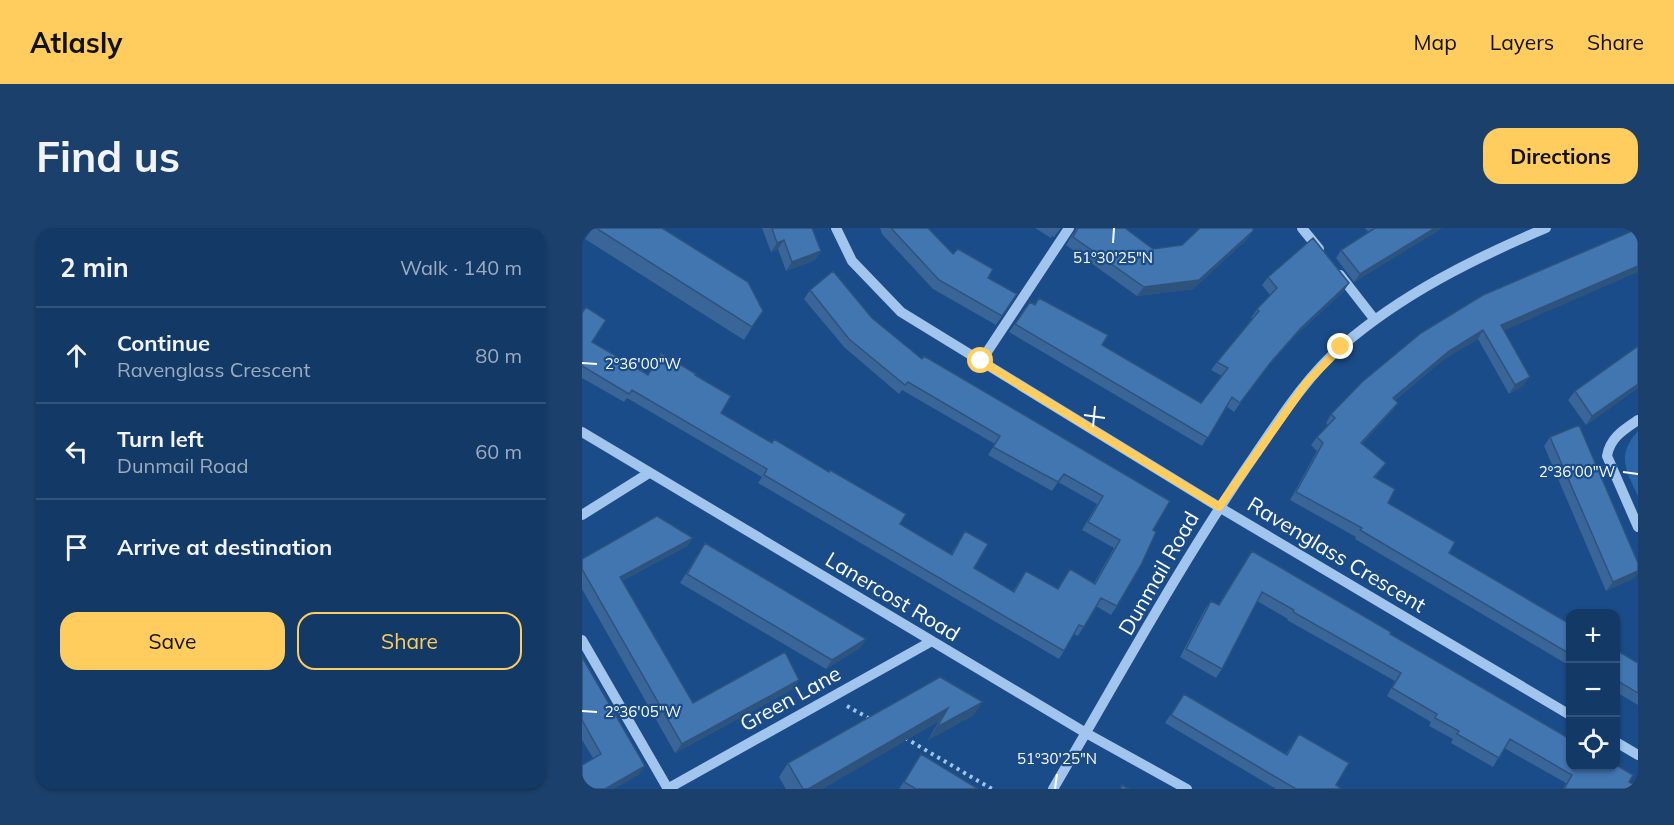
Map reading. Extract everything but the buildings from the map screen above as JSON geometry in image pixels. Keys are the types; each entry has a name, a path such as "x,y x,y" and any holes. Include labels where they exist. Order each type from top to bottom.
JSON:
{"street":[{"name":"Ravenglass Crescent","path":"836,228 852,261 901,312 1219,507 1566,713"},
{"path":"981,361 1069,228"},
{"path":"1302,228 1324,255"},
{"name":"Dunmail Road","path":"1053,789 1219,507 1307,382 1341,347 1375,320 1444,275 1539,229"},
{"path":"1332,265 1375,320"},
{"path":"1638,420 1618,434 1609,447 1607,456 1638,527"},
{"name":"Lanercost Road","path":"582,432 1086,733 1187,789"},
{"path":"585,510 649,473"},
{"path":"582,640 668,789"},
{"name":"Green Lane","path":"668,789 932,641"},
{"path":"1620,744 1638,755"}],"path":[{"path":"832,697 882,726"},
{"path":"902,737 992,789"}],"shaded area":[{"path":"1638,431 1638,496 1627,470 1625,455 1631,440"}],"route":[{"path":"981,361 1219,507 1307,382 1341,347"}]}
